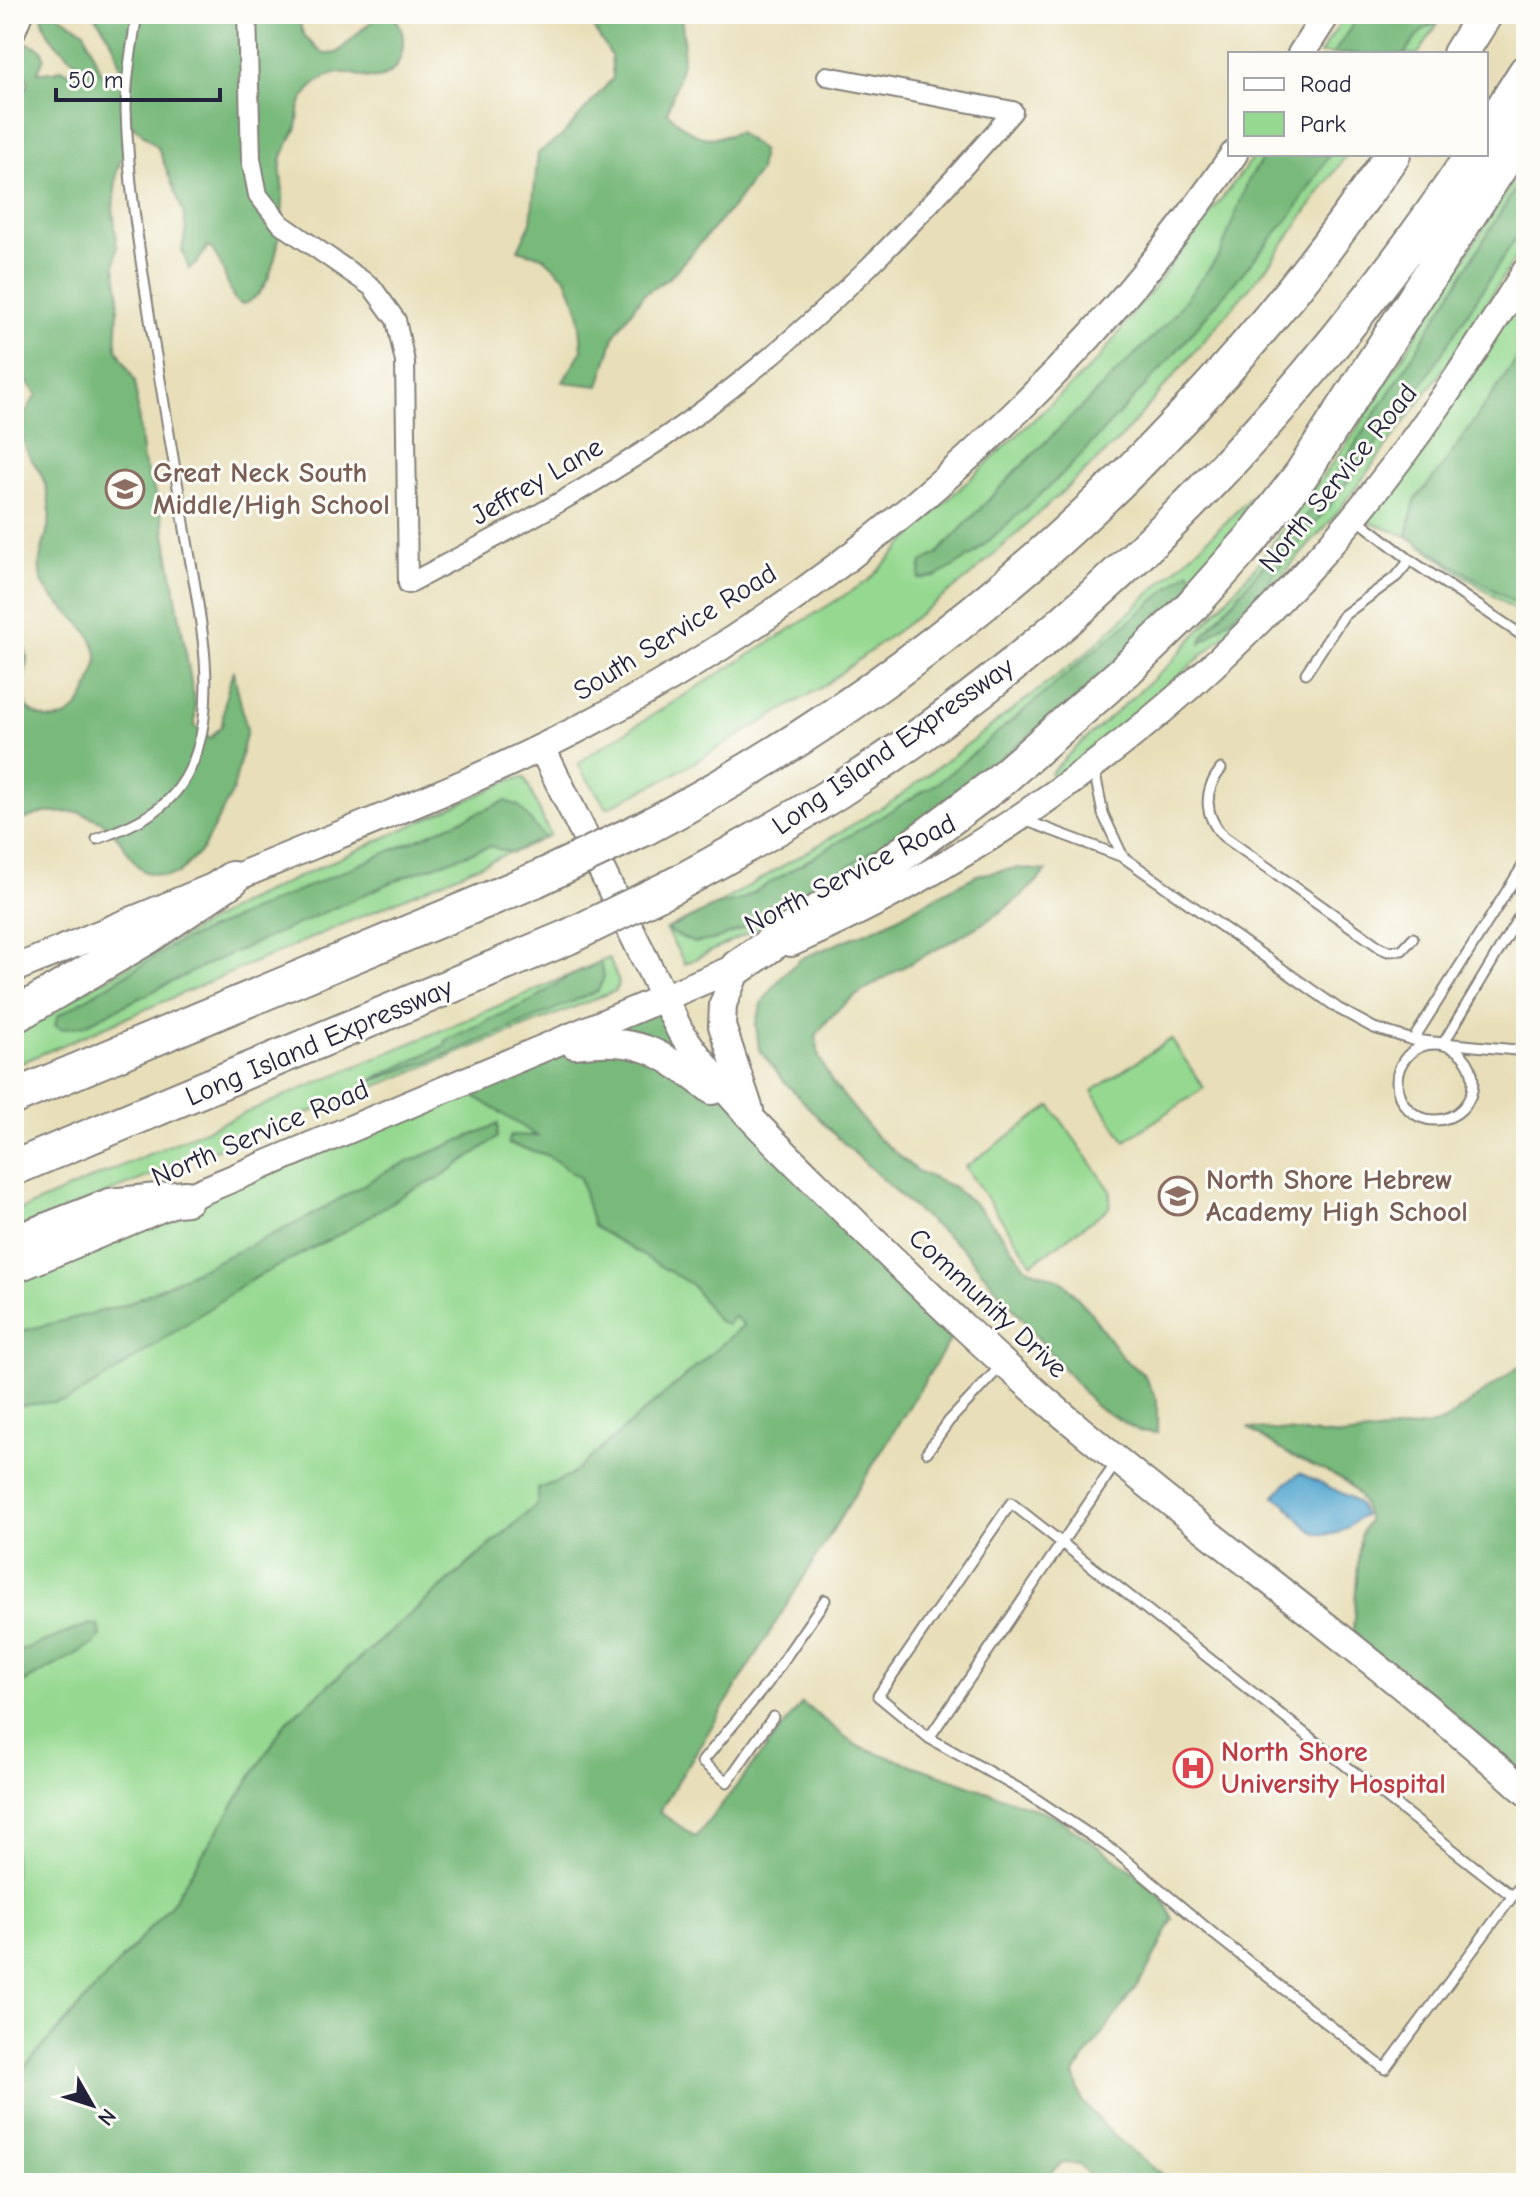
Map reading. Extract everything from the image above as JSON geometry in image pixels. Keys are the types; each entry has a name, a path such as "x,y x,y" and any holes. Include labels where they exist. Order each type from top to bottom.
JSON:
{"highway":[{"path":"1461,52 1485,14"},
{"path":"1488,132 1526,72"},
{"path":"738,967 915,845 997,783 1125,671 1190,608 1253,537 1301,475 1526,126"},
{"path":"14,1097 535,880 645,828 735,778 873,688 936,643 1060,540 1172,430 1326,246 1392,156"},
{"name":"Long Island Expressway","path":"14,1168 568,937 671,887 772,831 884,759 970,697 1094,595 1208,487 1284,403 1373,292 1472,156"},
{"path":"14,1016 147,937 232,879"},
{"path":"14,1243 110,1206 186,1198"}],"main road":[{"path":"1302,52 1327,14"},
{"name":"South Service Road","path":"14,969 429,798 542,748 668,679 745,631 900,516 1021,407 1156,258 1232,156"},
{"name":"North Service Road","path":"14,1270 738,967 873,905 1019,818 1184,691 1254,628 1354,517 1439,405 1526,271"},
{"name":"Community Drive","path":"542,748 680,1031 699,1058 754,1121 905,1272 1003,1364 1118,1460 1403,1685 1526,1792"},
{"path":"738,967 723,1004 722,1026 754,1121"},
{"path":"542,1049 606,1041 641,1046 666,1058 754,1121"}],"street":[{"name":"Jeffrey Lane","path":"247,14 251,159 258,195 281,224 372,287 389,306 400,333 405,362 408,584 581,491 736,385 808,325 887,250 1013,111 827,76"}],"lane":[{"path":"14,48 28,14"},
{"path":"97,839 142,821 174,795 197,751 205,704 201,630 136,234 126,109 137,14"},
{"path":"1354,517 1410,560 1526,638"},
{"path":"1306,673 1344,615 1397,576 1410,560"},
{"path":"1093,764 1103,814 1123,857"},
{"path":"1221,769 1211,785 1208,804 1213,822 1223,836 1381,948 1402,950 1413,938"},
{"path":"1019,818 1123,857 1339,1009 1374,1028 1413,1040 1526,1051"},
{"path":"1413,1040 1526,861"},
{"path":"1443,1044 1526,905"},
{"path":"1443,1044 1463,1056 1470,1067 1471,1091 1466,1103 1456,1113 1431,1120 1419,1116 1400,1098 1397,1074 1402,1062 1419,1047 1443,1044"},
{"path":"927,1452 949,1421 1003,1364"},
{"path":"929,1738 1118,1460"},
{"path":"1512,1896 1011,1503 878,1696 929,1738 1030,1795 1117,1853 1385,2069 1526,1878"},
{"path":"773,1717 727,1782 702,1762 767,1684 825,1600"}],"green space":[{"path":"42,14 57,14 84,31 101,73 122,78 113,44 93,14 300,14 303,32 324,54 336,53 382,16 390,15 397,20 402,35 402,52 389,73 372,78 347,73 332,75 318,82 303,99 296,130 281,162 282,211 272,266 262,290 248,303 241,304 235,300 214,252 208,246 189,269 182,250 186,229 183,212 158,148 133,125 117,171 113,208 119,291 116,347 135,381 143,462 160,505 195,705 195,726 210,739 222,725 233,670 247,730 233,791 202,850 178,874 166,876 145,872 101,821 79,812 42,813 14,823 14,641 21,632 27,658 23,686 26,707 48,719 67,716 82,702 97,662 96,649 90,637 53,598 41,578 40,561 50,507 41,473 30,458 22,431 24,416 37,395 20,372 14,352 14,129 17,116 14,87 21,92 28,83 17,52 29,43 41,49 44,57 38,72 61,69 78,75 87,73 53,40"},
{"path":"584,14 680,14 683,53 667,112 699,136 716,138 738,132 762,151 759,171 734,205 670,277 643,295 615,334 599,386 563,382 582,350 579,310 566,278 543,257 518,250 531,222 538,153 562,136 613,78 611,55"},
{"path":"1346,14 1444,14 1419,52 1321,52"},
{"path":"1360,14 1444,14 1437,24 1422,31 1406,52 1334,52"},
{"path":"1254,156 1346,156 1267,267 1120,439 968,578 822,687 667,778 607,808 578,765 589,755 869,580 939,508 1098,360"},
{"path":"1265,156 1329,156 1294,212 1169,360 1065,472 974,554 936,577 919,579 922,562 937,554 1015,472 1170,320 1220,254 1249,179"},
{"path":"1526,161 1526,241 1448,363 1334,517 1240,622 1073,769 1053,778 1051,773 1070,753 1170,664 1255,567 1354,434"},
{"path":"1526,171 1526,222 1423,383 1252,601 1201,643 1203,636 1315,505 1404,370"},
{"path":"1526,271 1526,618 1407,536 1354,517"},
{"path":"1526,346 1526,610 1407,536 1415,500 1440,470"},
{"path":"1324,421 1207,578 1008,767 814,901 685,964 666,930 715,906 896,799 1083,656 1226,522"},
{"path":"1189,571 1194,576 1183,598 1074,700 938,807 775,915 718,939 694,943 666,930 715,906 741,900 939,782"},
{"path":"525,778 550,835 14,1066 14,1031 246,901 513,779"},
{"path":"505,801 519,806 544,838 512,853 490,846 406,876 210,963 85,1025 61,1029 55,1025 58,1016 178,943"},
{"path":"1017,868 1046,871 1030,888 992,917 847,1002 830,1017 816,1036 819,1057 832,1082 876,1136 917,1171 951,1186 976,1205 1026,1268 1061,1280 1088,1309 1123,1358 1144,1375 1157,1400 1157,1433 1139,1431 1095,1406 964,1250 910,1205 832,1132 783,1080 759,1049 756,1023 763,1001 783,975 802,958 881,926 977,875"},
{"path":"609,958 619,983 615,991 14,1230 14,1213"},
{"path":"600,962 604,977 598,991 451,1053 364,1084 445,1045 446,1040 533,1000 566,978"},
{"path":"663,999 680,1031 960,1324 659,1812 696,1837 802,1703 856,1745 1053,1815 1130,1869 1163,1899 1173,1919 1147,1971 1074,2074 1082,2101 1112,2134 1172,2183 1095,2183 1080,2164 1062,2163 1038,2183 14,2183 14,2079 170,1906 286,1722 538,1504 538,1489 570,1476 744,1325 734,1316 727,1325 717,1320 692,1285 593,1226 580,1178 547,1155 508,1144 511,1135 537,1136 457,1085"},
{"path":"1171,1039 1204,1088 1125,1141 1092,1091"},
{"path":"457,1085 562,1151 744,1325 286,1722 170,1906 14,2079 14,1270"},
{"path":"1051,1106 1111,1191 1109,1208 1032,1263 965,1167"},
{"path":"498,1124 497,1138 436,1180 410,1191 344,1232 251,1280 106,1378 66,1401 14,1406 14,1333 125,1305 303,1220 387,1171"},
{"path":"1520,1366 1526,1372 1526,1792 1352,1645 1360,1536 1368,1521 1364,1506 1352,1487 1344,1481 1288,1454 1248,1428 1342,1436 1430,1426 1443,1422"},
{"path":"90,1624 99,1626 101,1635 94,1644 14,1688 14,1653"}],"water":[{"path":"1300,1473 1350,1497 1359,1505 1364,1516 1337,1533 1325,1535 1307,1528 1282,1501 1274,1497"}],"place":[{"name":"Great Neck South Middle/High School","path":"125,489"},
{"name":"North Shore Hebrew Academy High School","path":"1178,1196"},
{"name":"North Shore University Hospital","path":"1193,1768"}]}
